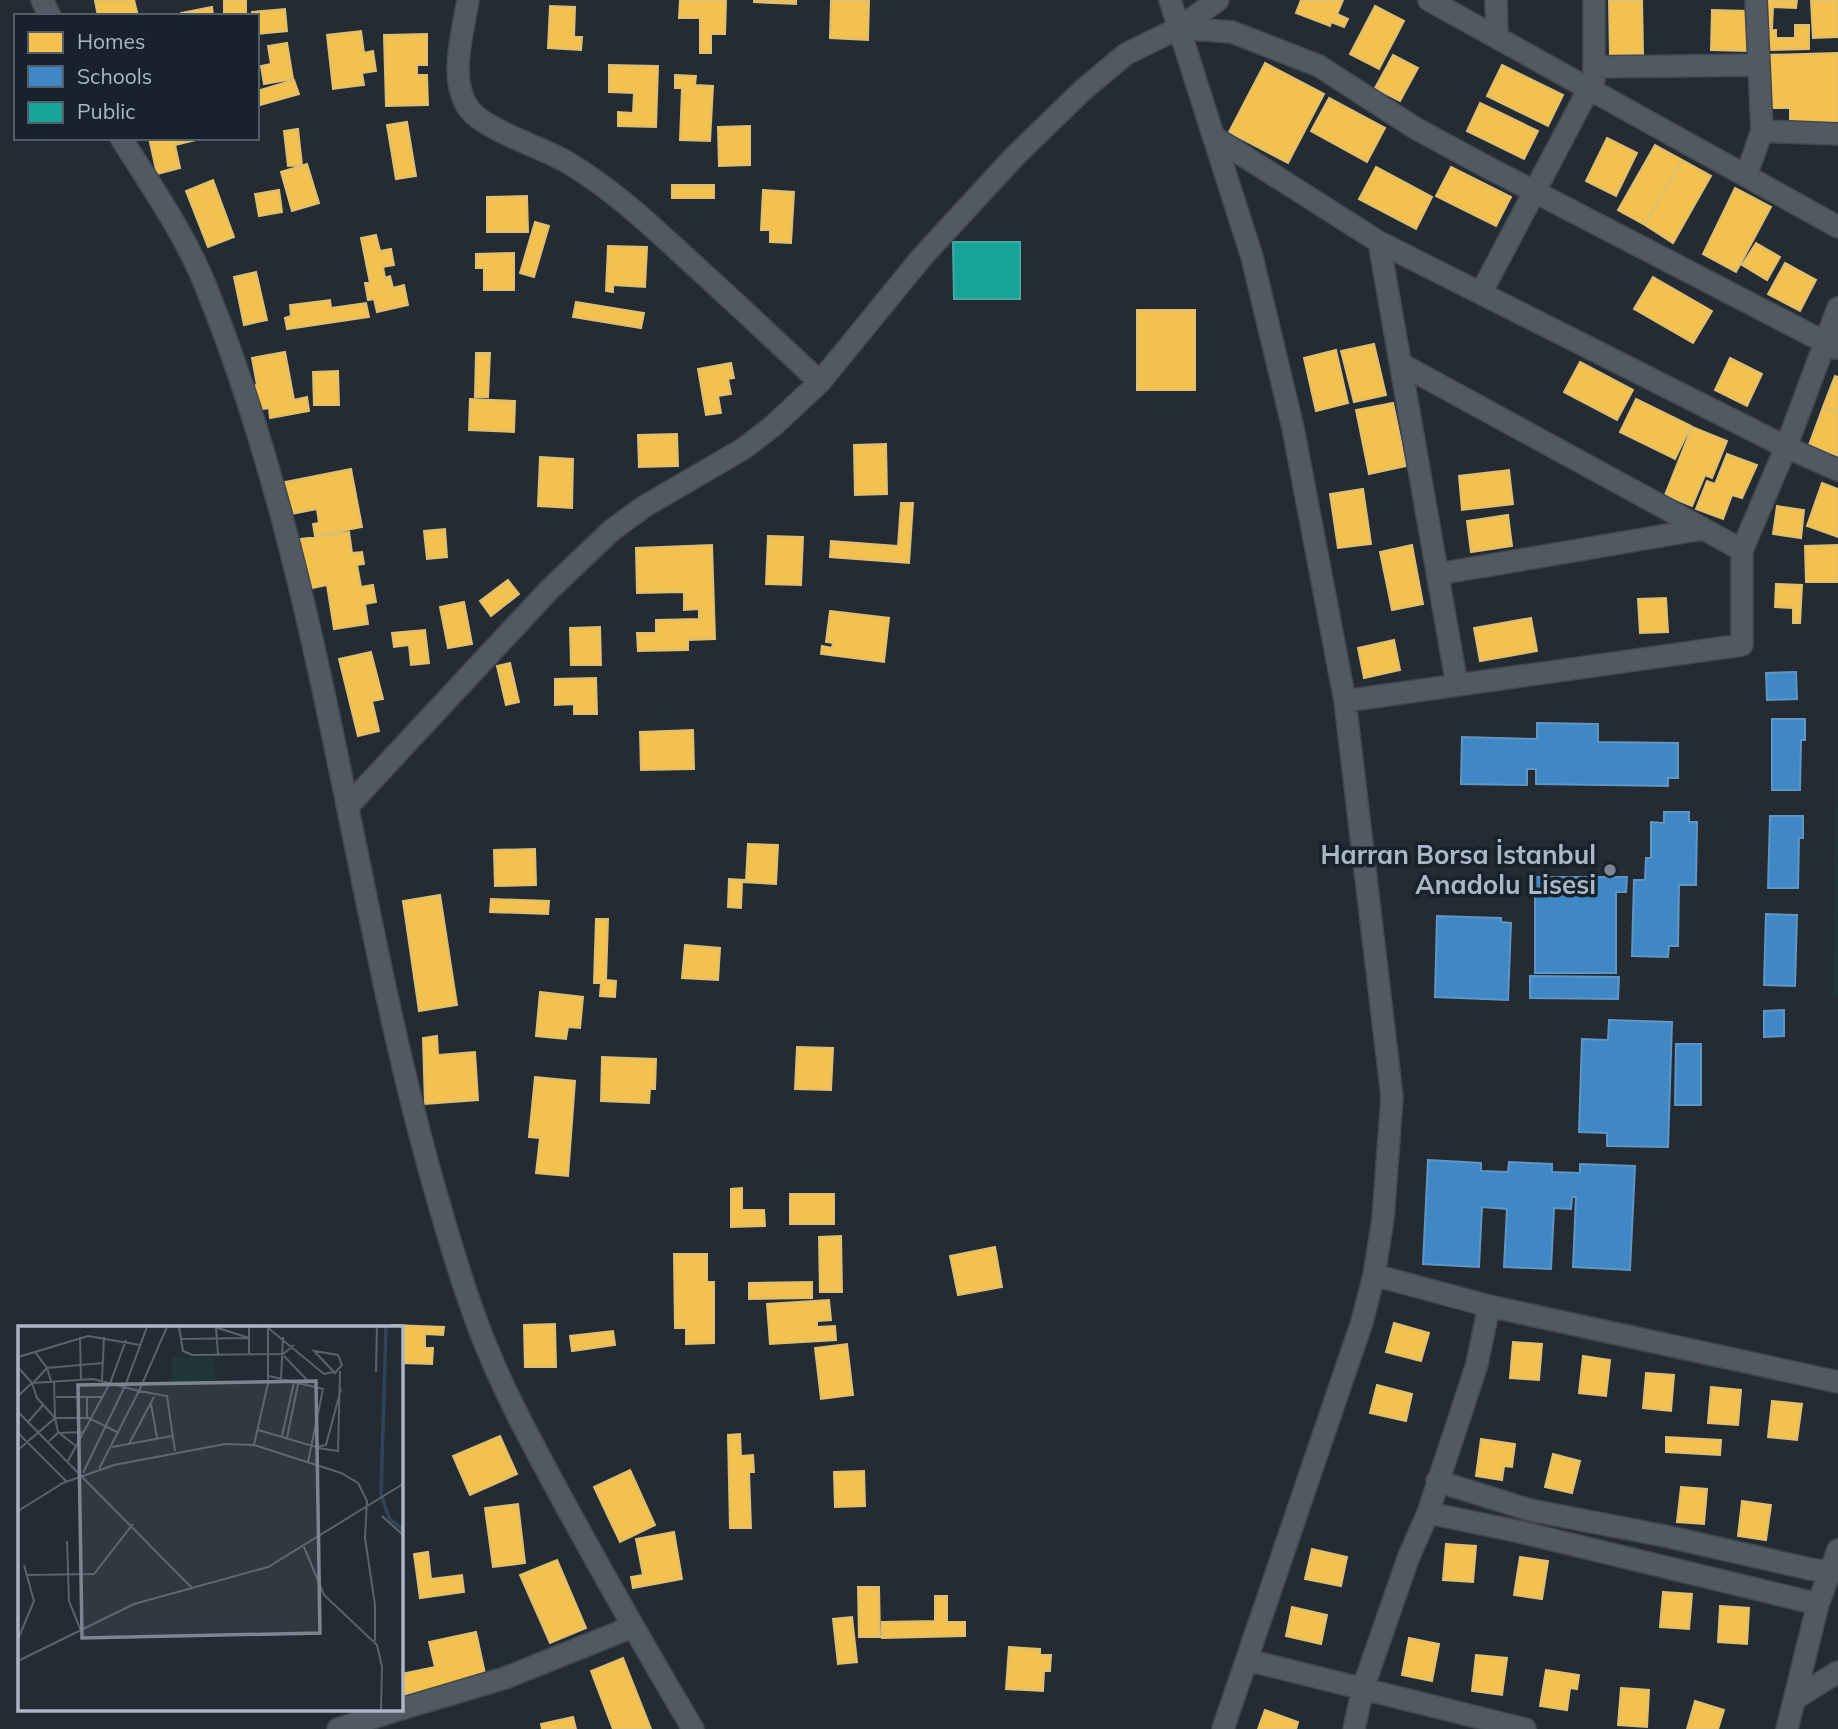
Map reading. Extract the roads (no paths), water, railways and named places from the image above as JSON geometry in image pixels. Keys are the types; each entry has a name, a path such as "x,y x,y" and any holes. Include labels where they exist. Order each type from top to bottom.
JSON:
{"street":[{"path":"468,0 459,83 469,109 490,126 542,148 606,189 665,238 820,382"},
{"path":"1170,0 1252,257 1293,428 1345,701 1392,1097 1388,1172 1374,1275 1362,1322 1223,1729"},
{"path":"1429,0 1497,37 1592,78 1746,176 1838,227"},
{"path":"1496,0 1497,37"},
{"path":"1481,293 1536,193 1592,78 1594,0"},
{"path":"1746,176 1762,131 1756,0"},
{"path":"349,805 549,590 612,530 645,506 743,449 773,426 820,382 922,257 1037,134 1126,54 1179,28 1216,2 1231,32"},
{"path":"1179,28 1231,32 1319,66 1415,128 1832,346"},
{"path":"1592,78 1759,65"},
{"path":"1762,131 1838,134"},
{"path":"1214,137 1379,242 1786,447 1838,470"},
{"path":"122,140 185,243 205,284 239,378 300,594 349,805 418,1128 464,1286 491,1357 530,1439 632,1627 693,1729"},
{"path":"1379,242 1457,685"},
{"path":"1345,701 1742,645 1742,550 1832,346 1838,308"},
{"path":"1401,364 1742,550"},
{"path":"1438,574 1702,529"},
{"path":"1374,1275 1489,1306 1838,1382"},
{"path":"1353,1727 1363,1688 1409,1556 1428,1513 1477,1364 1489,1306"},
{"path":"1437,1481 1530,1510 1830,1572"},
{"path":"1428,1513 1516,1531 1818,1604"},
{"path":"1787,1729 1818,1604 1838,1550"},
{"path":"402,1708 505,1678 632,1627"},
{"path":"1807,1649 1816,1665 1838,1672"},
{"path":"1247,1660 1525,1729"},
{"path":"1796,1698 1838,1672"},
{"path":"338,1729 390,1712"}],"place":[{"name":"Harran Borsa İstanbul Anadolu Lisesi","path":"1610,870"}]}
